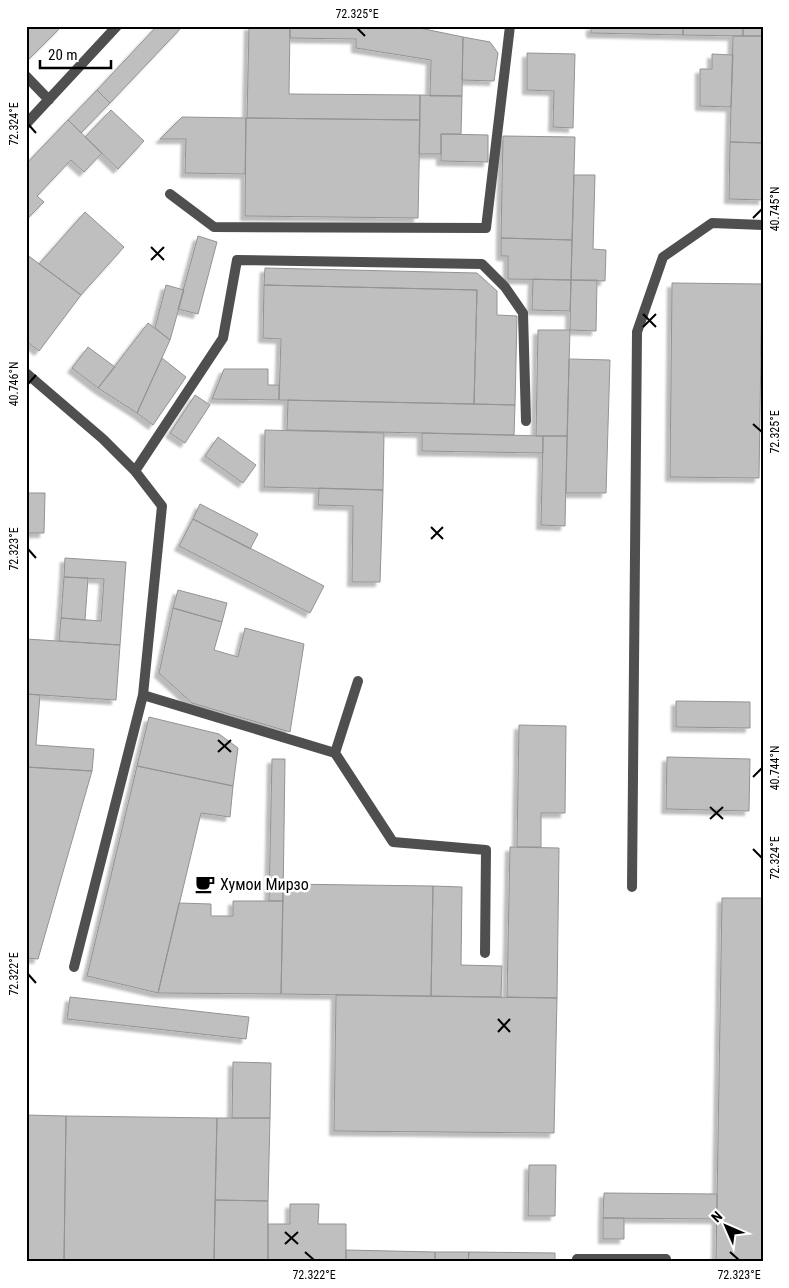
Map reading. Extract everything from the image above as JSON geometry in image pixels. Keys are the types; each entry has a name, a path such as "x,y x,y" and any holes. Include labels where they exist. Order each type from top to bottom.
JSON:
{"lane":[{"path":"26,124 117,26"},
{"path":"170,194 214,227 486,228 510,26"},
{"path":"26,76 49,100"},
{"path":"632,888 637,332 663,257 712,223 763,225"},
{"path":"135,471 223,338 237,260 482,264 506,287 523,313 526,420"},
{"path":"26,373 103,439 135,471 162,506 143,695 74,967"},
{"path":"335,753 358,681"},
{"path":"143,695 335,753 393,842 486,850 485,953"},
{"path":"577,1259 666,1260 666,1262"}],"building":[{"path":"26,26 62,26 29,59 26,57"},
{"path":"157,26 183,26 110,103 97,90"},
{"path":"249,26 290,26 289,94 420,95 420,120 247,118"},
{"path":"290,26 410,26 463,37 462,96 430,96 431,60 356,48 356,39 290,38"},
{"path":"591,26 683,26 683,35 591,33"},
{"path":"683,26 743,26 743,36 683,35"},
{"path":"743,26 763,26 763,36 743,36"},
{"path":"733,36 763,36 763,143 730,142"},
{"path":"463,37 490,42 498,53 494,81 462,80"},
{"path":"527,53 575,54 573,128 553,127 554,91 527,90"},
{"path":"712,54 733,55 731,107 700,106 700,69 712,69"},
{"path":"97,90 110,103 81,133 68,120"},
{"path":"420,95 462,96 461,134 441,134 441,154 419,154"},
{"path":"111,110 144,141 118,169 85,137"},
{"path":"182,117 246,118 245,174 185,173 186,139 160,139"},
{"path":"246,118 420,120 418,218 245,216"},
{"path":"68,120 102,153 84,172 71,160 37,196 44,202 26,220 26,164"},
{"path":"441,134 488,135 488,162 441,161"},
{"path":"503,136 575,137 572,240 501,238"},
{"path":"730,142 763,143 763,200 729,199"},
{"path":"574,175 595,175 593,249 606,250 605,281 571,280"},
{"path":"85,212 124,247 81,295 39,264"},
{"path":"198,236 217,242 198,314 178,309"},
{"path":"501,238 572,240 571,280 508,279 508,256 501,256"},
{"path":"26,254 81,295 39,351 26,341"},
{"path":"265,268 477,273 497,291 497,315 517,316 515,405 474,404 477,290 264,285"},
{"path":"533,279 571,280 570,311 532,310"},
{"path":"571,280 597,280 596,331 570,330"},
{"path":"672,283 762,284 759,478 670,477"},
{"path":"762,284 763,356 761,356"},
{"path":"166,285 184,290 170,340 155,328"},
{"path":"264,285 477,290 474,404 279,400 281,339 263,338"},
{"path":"148,323 170,340 137,413 98,388"},
{"path":"538,330 570,330 567,436 536,436"},
{"path":"88,347 115,367 98,388 72,368"},
{"path":"162,358 186,377 153,425 137,413"},
{"path":"569,359 610,360 606,493 566,493"},
{"path":"224,369 268,369 268,385 279,385 279,400 212,399"},
{"path":"195,395 210,405 185,443 170,433"},
{"path":"288,400 515,405 514,435 287,430"},
{"path":"265,430 384,433 383,490 264,487"},
{"path":"422,433 543,436 543,453 422,451"},
{"path":"543,436 567,436 565,526 541,525"},
{"path":"218,437 256,465 243,483 205,456"},
{"path":"319,488 383,490 380,582 352,582 353,506 318,505"},
{"path":"26,493 45,493 44,533 26,533"},
{"path":"200,504 258,534 250,549 193,519"},
{"path":"193,519 324,586 310,613 179,546"},
{"path":"65,558 126,562 120,645 59,641 61,618 101,621 104,579 64,577"},
{"path":"64,577 88,578 85,620 61,618"},
{"path":"178,590 227,603 222,622 173,608"},
{"path":"173,608 222,622 214,650 238,657 245,628 304,644 290,732 192,703 159,673"},
{"path":"26,639 120,645 116,700 26,694"},
{"path":"26,694 40,695 36,745 94,749 92,771 26,767"},
{"path":"676,701 750,702 750,728 676,727"},
{"path":"149,717 219,734 238,748 233,786 137,766"},
{"path":"519,725 566,726 565,813 541,813 541,847 517,847"},
{"path":"667,757 750,759 749,811 666,809"},
{"path":"272,759 285,759 283,901 269,901"},
{"path":"137,766 233,786 230,817 201,813 158,993 87,976"},
{"path":"26,767 92,771 38,959 26,958"},
{"path":"510,847 559,848 557,998 507,997"},
{"path":"283,884 433,886 431,996 281,994"},
{"path":"433,886 462,887 461,965 502,966 501,997 431,996"},
{"path":"722,898 763,898 763,1262 716,1262"},
{"path":"233,901 283,901 281,994 158,993 179,903 211,904 211,916 233,916"},
{"path":"336,995 557,998 554,1133 334,1131"},
{"path":"70,997 249,1017 246,1039 67,1019"},
{"path":"233,1062 271,1063 270,1118 232,1118"},
{"path":"26,1115 66,1116 64,1262 26,1262"},
{"path":"66,1116 217,1118 214,1262 64,1262"},
{"path":"217,1118 270,1118 268,1201 215,1200"},
{"path":"529,1165 556,1165 555,1216 528,1216"},
{"path":"604,1193 717,1194 717,1219 603,1218"},
{"path":"215,1200 268,1201 268,1262 214,1262"},
{"path":"290,1204 319,1204 318,1224 346,1224 346,1262 268,1262 268,1224 290,1224"},
{"path":"603,1218 624,1218 624,1239 603,1239"},
{"path":"346,1250 435,1252 435,1262 346,1262"},
{"path":"435,1252 469,1252 468,1262 435,1262"},
{"path":"469,1252 555,1253 555,1262 468,1262"}],"place":[{"name":"Хумои Мирзо","path":"205,884"}]}
